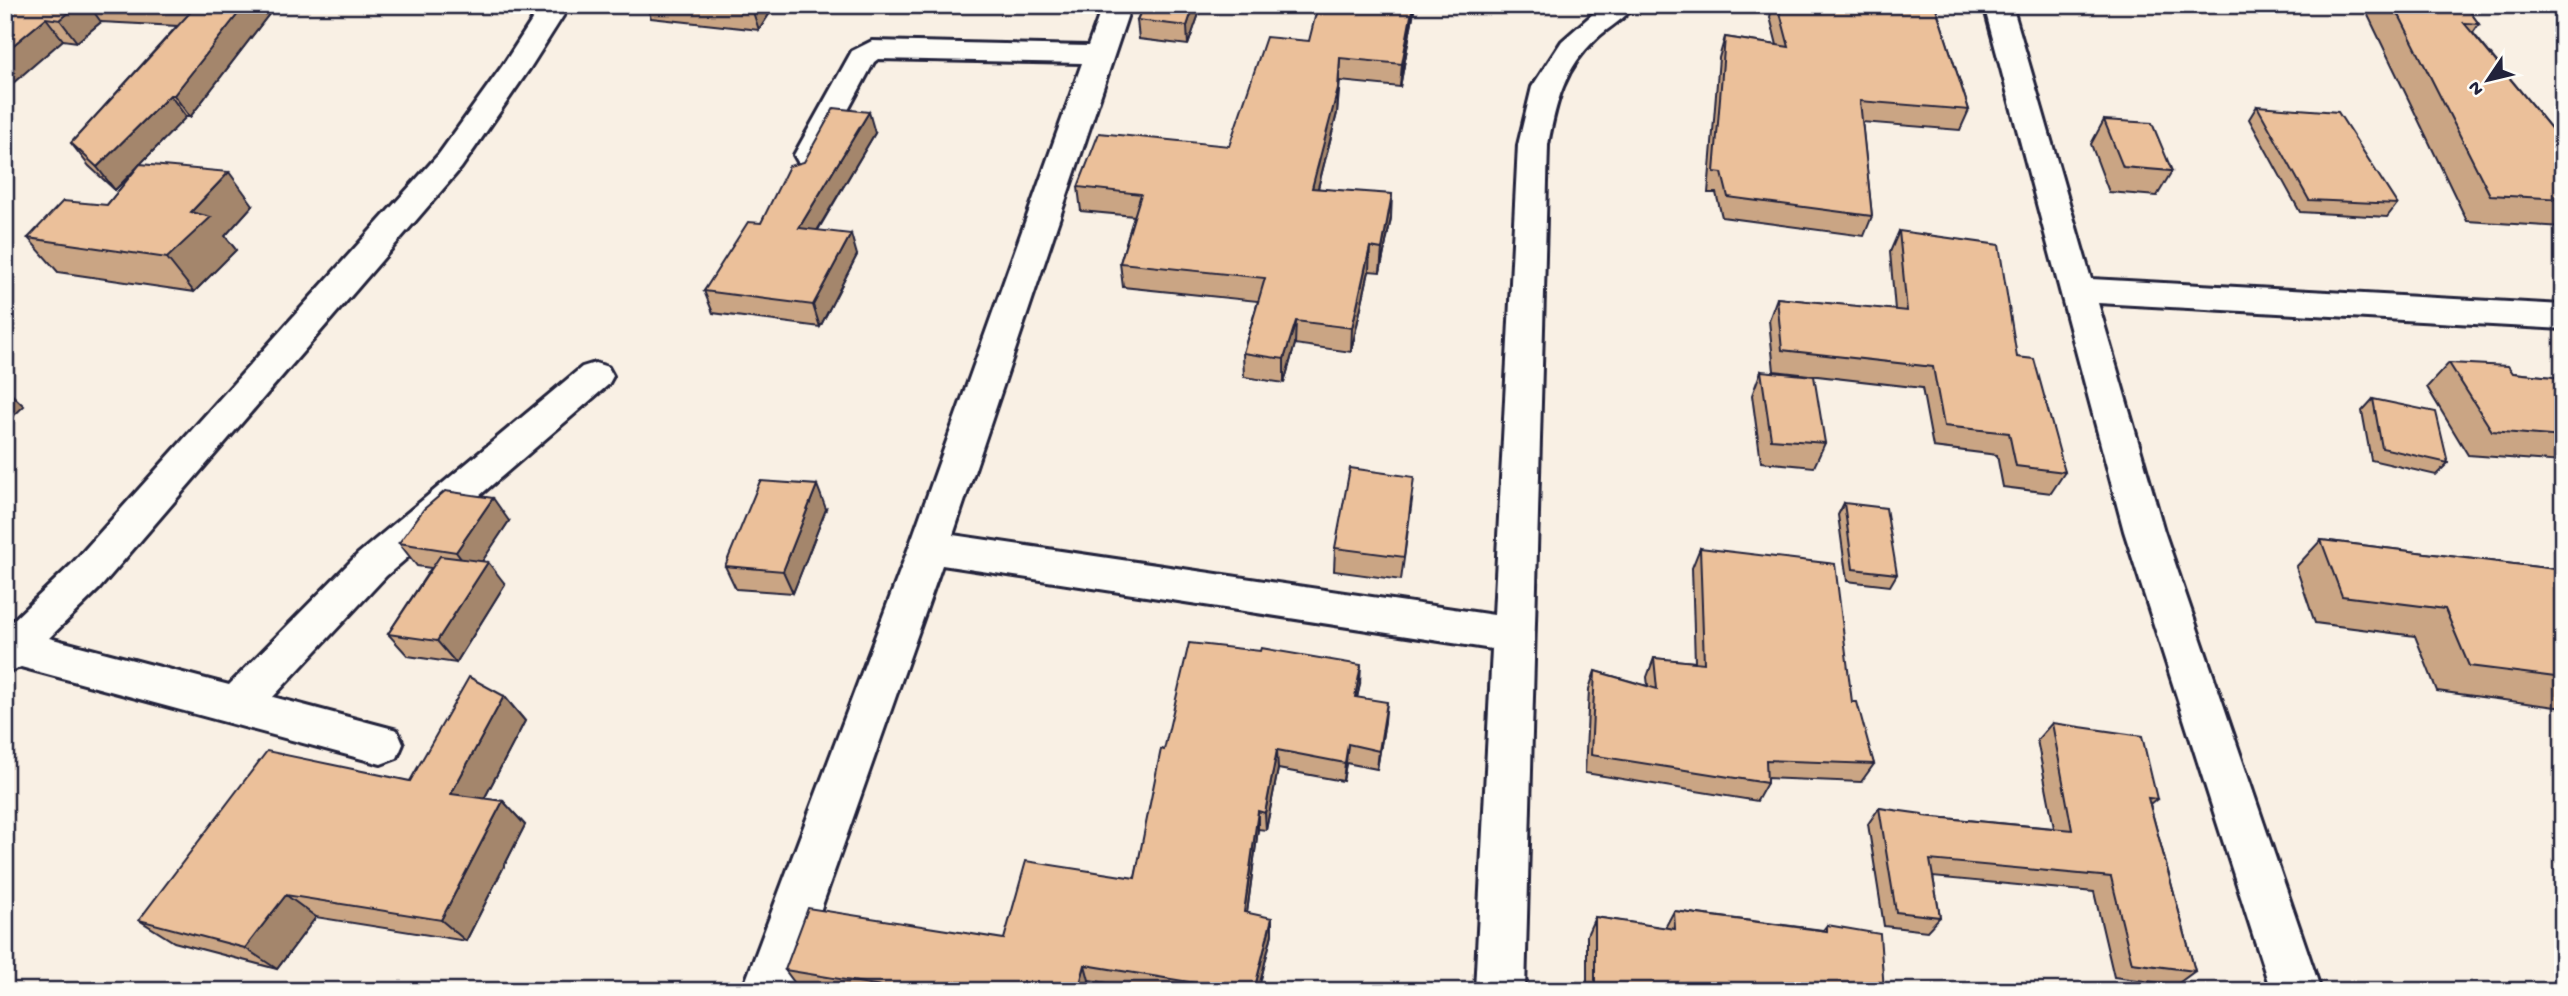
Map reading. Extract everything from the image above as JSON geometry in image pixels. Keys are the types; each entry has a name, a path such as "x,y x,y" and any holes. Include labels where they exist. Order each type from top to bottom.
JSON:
{"street":[{"path":"10,651 85,577 450,161 516,68 556,5"},
{"path":"767,991 929,547 1117,5"},
{"path":"1500,991 1533,145 1541,100 1558,64 1578,40 1621,5"},
{"path":"1998,5 2144,531 2296,991"},
{"path":"798,175 862,57 872,50 1100,55"},
{"path":"2077,290 2563,317"},
{"path":"237,706 372,565 594,376"},
{"path":"929,547 1514,635"},
{"path":"10,651 381,744"}],"building":[{"path":"5,5 78,5 60,20 46,18 5,52"},
{"path":"186,5 245,5 174,95 170,95 97,167 71,143 196,6"},
{"path":"716,5 755,5 752,9"},
{"path":"1144,5 1194,5 1187,26 1137,20"},
{"path":"1318,5 1413,5 1402,64 1340,58 1338,89 1312,188 1392,194 1382,249 1370,247 1352,328 1296,321 1284,359 1243,353 1265,278 1120,263 1141,194 1078,187 1099,133 1229,146 1266,37 1309,41"},
{"path":"1778,5 1935,5 1969,110 1860,101 1872,216 1728,197 1722,173 1714,172 1725,37 1789,47"},
{"path":"2394,5 2465,5 2479,24 2464,23 2563,143 2563,199 2490,195"},
{"path":"2257,106 2338,112 2397,204 2309,200"},
{"path":"834,108 869,112 799,228 851,234 813,305 704,291 748,222 761,223 789,166 804,162"},
{"path":"2104,120 2152,123 2172,171 2123,167"},
{"path":"140,164 229,172 191,212 211,217 167,258 28,238 63,201 107,205"},
{"path":"1899,231 1999,245 2017,357 2034,359 2065,472 2016,466 2009,433 1944,426 1933,367 1782,350 1777,298 1907,311"},
{"path":"2449,363 2508,366 2513,373 2563,378 2563,437 2492,431"},
{"path":"1761,371 1814,376 1825,443 1771,439"},
{"path":"2373,399 2436,412 2448,463 2382,448"},
{"path":"1350,468 1414,477 1404,557 1335,548"},
{"path":"760,481 817,485 783,571 725,566"},
{"path":"445,491 493,498 456,552 399,543 424,509"},
{"path":"1844,503 1886,508 1897,574 1853,569"},
{"path":"2321,540 2563,570 2563,678 2469,666 2445,609 2342,596"},
{"path":"1700,548 1835,564 1852,702 1857,702 1874,764 1766,760 1767,783 1591,755 1595,671 1657,689 1654,658 1704,663"},
{"path":"440,556 488,562 437,641 388,634"},
{"path":"1189,643 1260,651 1261,648 1361,665 1355,697 1387,702 1379,751 1348,744 1345,763 1277,750 1265,813 1258,811 1244,912 1272,918 1254,991 1085,965 1078,991 912,991 785,970 808,908 1004,939 1026,861 1135,878 1161,749 1164,750"},
{"path":"469,677 504,696 451,794 503,801 441,920 286,895 245,948 139,920 267,751 410,781"},
{"path":"2052,723 2142,736 2157,799 2148,798 2195,971 2132,963 2111,877 1930,860 1940,917 1896,912 1879,808 1923,816 2072,830"},
{"path":"1674,911 1827,931 1827,925 1880,934 1884,991 1595,991 1595,917 1675,929"}]}
